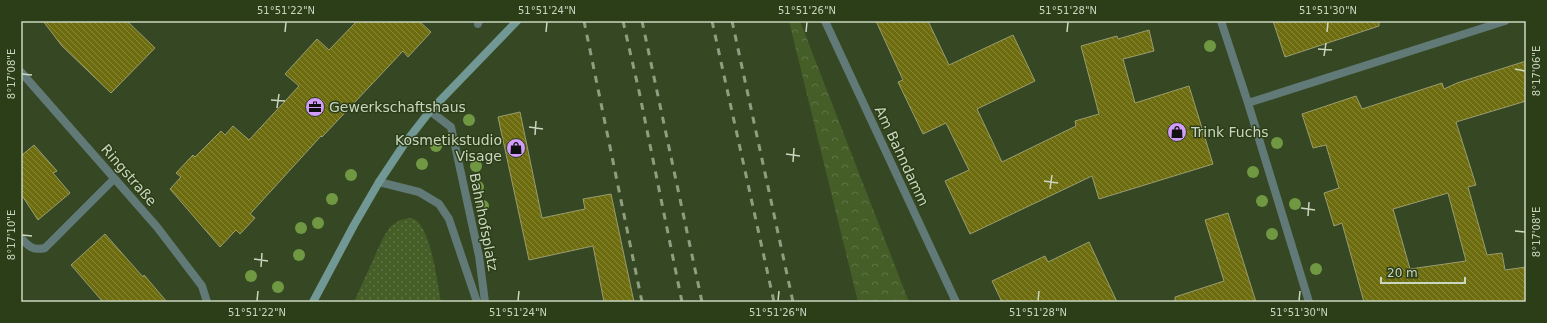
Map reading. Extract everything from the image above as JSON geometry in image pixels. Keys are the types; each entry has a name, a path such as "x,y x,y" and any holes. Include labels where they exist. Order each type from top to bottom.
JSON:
{"main road":[{"path":"313,302 354,225 379,182 405,143 430,111 517,21"}],"street":[{"name":"Am Bahndamm","path":"825,21 893,170 956,302"},
{"path":"1221,21 1248,103 1309,302"},
{"path":"1248,103 1505,21"},
{"name":"Ringstraße","path":"21,72 157,227 202,286 208,302"},
{"name":"Bahnhofsplatz","path":"430,111 451,128 479,256 485,302"},
{"path":"21,238 29,247 38,250 45,248 114,179"},
{"name":"Bahnhofsplatz","path":"379,182 419,192 439,204 450,219 477,302"}],"green space":[{"path":"789,21 800,21 909,302 858,302"},
{"path":"409,218 417,221 427,237 433,259 441,302 354,302 383,238 390,227 400,220"}],"building":[{"path":"43,21 127,21 155,48 111,93 62,46"},
{"path":"357,21 419,21 431,32 408,57 403,51 322,137 321,136 250,214 255,218 240,234 236,230 220,247 170,189 181,177 176,173 193,155 195,157 221,131 225,135 233,126 249,140 299,86 285,74 317,39 329,50"},
{"path":"876,21 928,21 949,65 1013,35 1035,81 977,109 1002,162 1076,126 1075,121 1099,114 1081,46 1117,36 1118,39 1149,30 1154,51 1123,59 1135,103 1189,86 1213,164 1099,199 1092,176 970,234 945,181 969,170 946,123 923,134 898,82 903,80"},
{"path":"1273,21 1379,21 1379,26 1285,57"},
{"path":"1526,61 1526,101 1456,122 1476,185 1468,187 1487,255 1502,253 1505,270 1526,267 1526,302 1364,302 1342,223 1334,226 1324,193 1339,188 1326,145 1313,148 1302,114 1356,96 1362,109 1442,83 1444,89 1457,83","holes":["1448,193 1466,261 1410,269 1393,209"]},
{"path":"520,112 542,218 585,209 583,199 611,194 634,302 604,302 593,246 529,260 498,117"},
{"path":"34,145 57,171 53,173 70,193 38,220 21,194 21,156"},
{"path":"1228,213 1256,302 1175,302 1175,297 1224,281 1205,220"},
{"path":"105,234 167,302 103,302 71,265"},
{"path":"1089,242 1117,302 1002,302 992,281 1045,256 1048,262"}],"railway":[{"path":"584,21 642,302"},
{"path":"623,21 639,91 682,302"},
{"path":"642,21 702,302"},
{"path":"712,21 774,302"},
{"path":"732,21 793,302"}],"place":[{"name":"Gewerkschaftshaus","path":"315,107"},
{"name":"Trink Fuchs","path":"1177,132"},
{"name":"Kosmetikstudio Visage","path":"516,148"}]}
